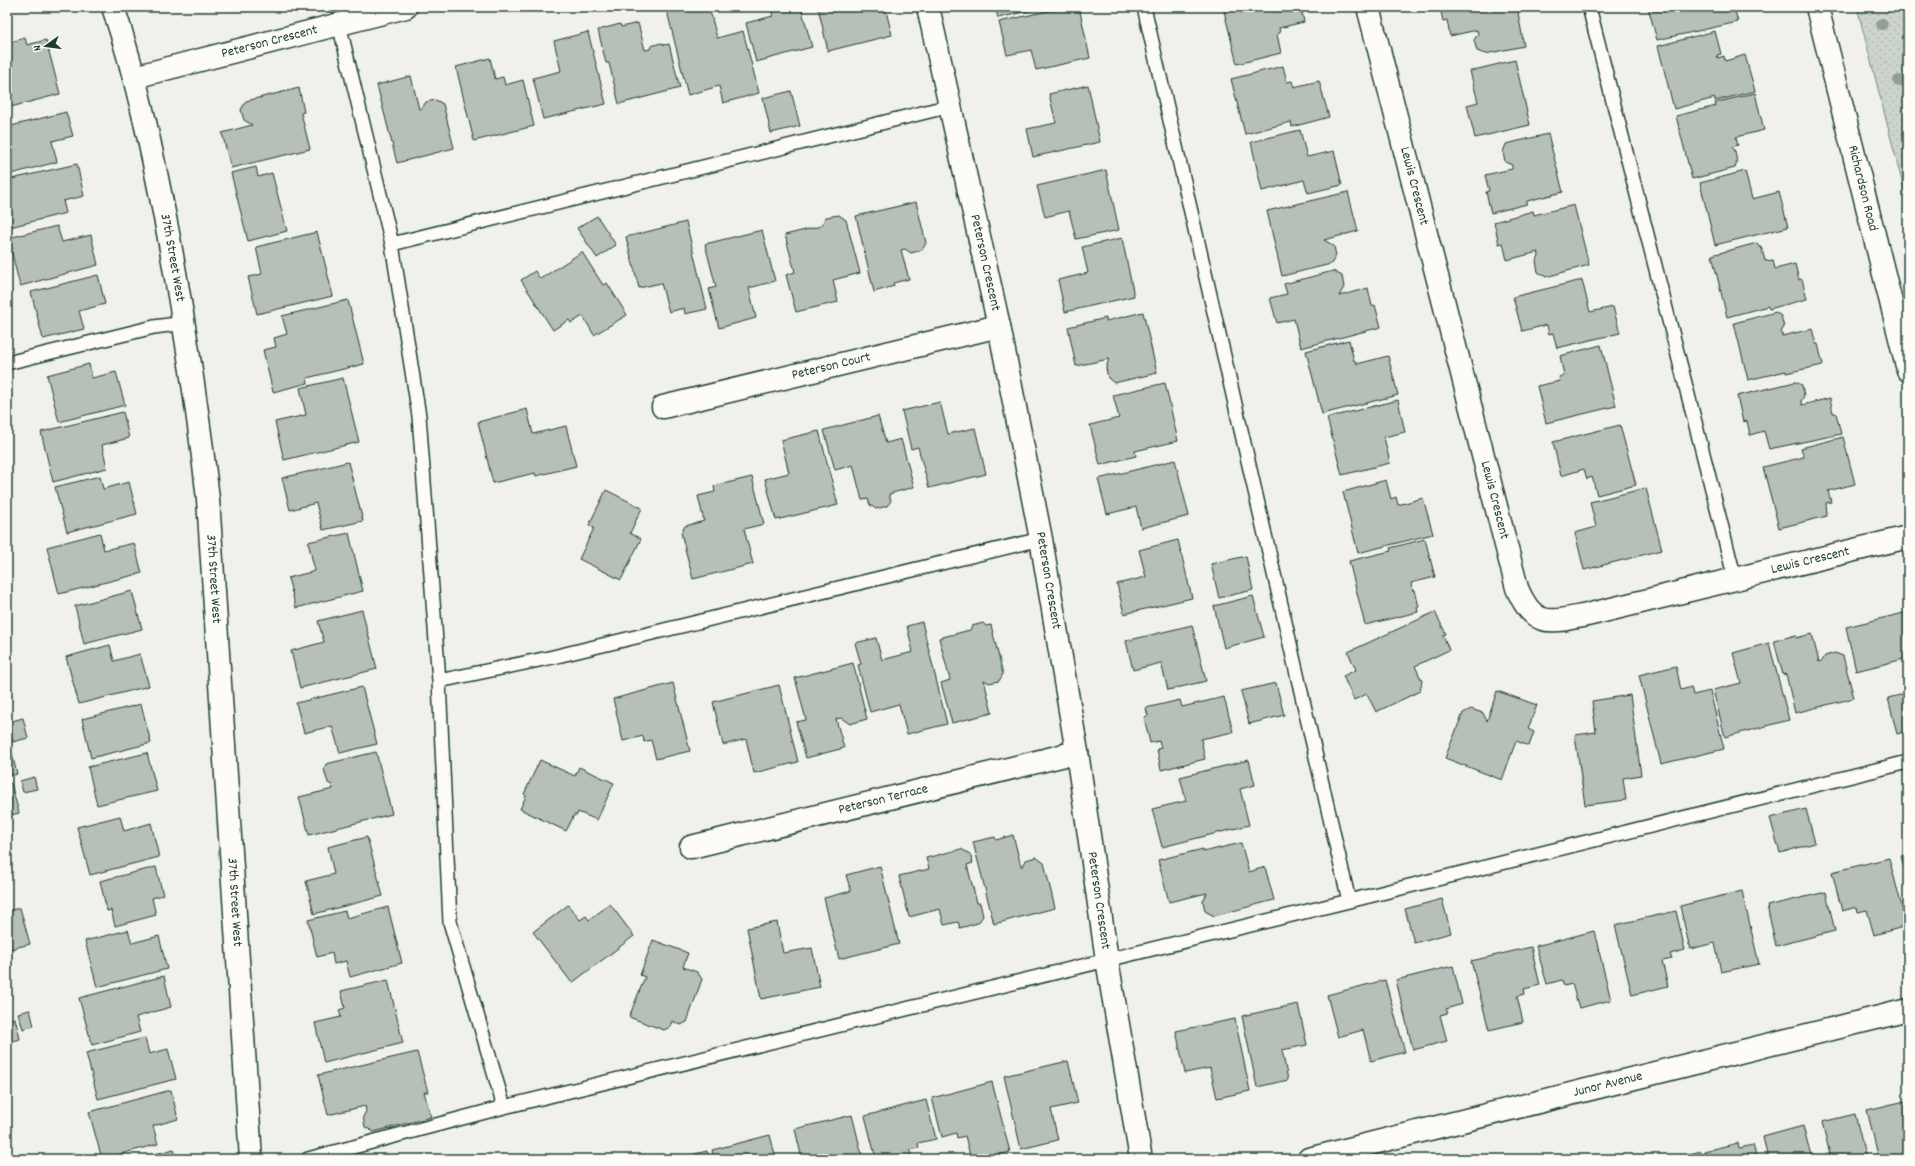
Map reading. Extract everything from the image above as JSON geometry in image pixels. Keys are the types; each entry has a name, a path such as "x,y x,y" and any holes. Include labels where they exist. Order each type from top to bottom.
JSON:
{"street":[{"name":"37th Street West","path":"113,7 134,77 149,136 184,323 197,403 208,499 251,1159"},
{"name":"Peterson Crescent","path":"134,77 406,7"},
{"name":"Peterson Crescent","path":"928,7 999,326 1041,539 1077,752 1107,960 1141,1159"},
{"name":"Lewis Crescent","path":"1368,7 1515,581 1524,604 1535,615 1550,622 1587,616 1908,537"},
{"name":"Richardson Road","path":"1817,7 1903,324 1908,370"},
{"name":"Peterson Court","path":"663,407 999,326"},
{"name":"Peterson Terrace","path":"691,847 1077,752"},
{"name":"Junor Avenue","path":"1308,1159 1908,1010"}],"lane":[{"path":"1144,7 1349,901"},
{"path":"1589,7 1735,579"},
{"path":"339,24 392,244 419,416 439,681 450,922 504,1107"},
{"path":"392,244 950,106"},
{"path":"7,363 154,327 184,323"},
{"path":"439,681 552,657 1041,539"},
{"path":"308,1159 504,1107 1349,901 1908,762"}],"shaded area":[{"path":"1857,7 1908,7 1908,205"}],"building":[{"path":"681,7 709,7 717,38 743,31 759,93 723,103 719,86 688,95 667,11"},
{"path":"770,7 801,7 812,47 756,62 746,23 773,16"},
{"path":"818,7 885,7 892,35 828,51"},
{"path":"995,7 1041,7 1041,8 998,18"},
{"path":"1065,7 1079,7 1090,58 1036,70 1031,50 1007,55 999,22"},
{"path":"1223,7 1301,7 1304,22 1279,28 1280,33 1277,34 1281,53 1237,64"},
{"path":"1440,7 1517,7 1524,46 1485,54 1477,51 1474,40 1478,34 1477,30 1450,36 1447,20 1443,21"},
{"path":"1648,7 1734,7 1738,22 1657,40"},
{"path":"638,23 645,50 650,49 651,46 661,43 665,45 669,44 680,88 619,104 609,63 606,63 598,30 620,24 621,27"},
{"path":"1715,31 1721,54 1717,55 1718,58 1724,56 1725,61 1745,55 1755,91 1715,101 1715,98 1674,109 1658,46"},
{"path":"588,32 606,104 543,119 533,78 561,71 554,41"},
{"path":"25,38 27,45 46,40 60,94 7,108 7,43"},
{"path":"490,58 495,79 503,77 505,85 523,80 534,126 474,141 456,67"},
{"path":"1515,60 1530,125 1475,138 1467,105 1478,102 1470,71"},
{"path":"1283,66 1287,82 1292,81 1294,87 1319,81 1329,117 1292,127 1291,122 1245,134 1231,79"},
{"path":"411,76 419,109 422,108 426,102 436,100 443,104 454,148 397,163 377,85"},
{"path":"1088,85 1100,142 1033,157 1027,129 1056,123 1049,94"},
{"path":"299,88 304,112 301,113 310,149 231,168 222,133 252,125 244,120 241,110 246,101"},
{"path":"791,91 800,126 771,133 763,98"},
{"path":"1755,93 1764,130 1736,137 1738,145 1732,147 1735,151 1737,162 1735,168 1692,179 1676,116 1716,106 1715,103"},
{"path":"66,112 73,136 52,141 57,162 7,175 7,127"},
{"path":"1300,130 1307,157 1334,151 1342,185 1308,193 1304,180 1262,191 1251,142"},
{"path":"1548,134 1563,192 1527,201 1527,204 1491,213 1486,192 1489,191 1485,175 1512,169 1512,165 1505,162 1503,152 1506,144"},
{"path":"77,164 84,196 63,201 66,213 10,227 7,215 7,180"},
{"path":"256,167 258,177 272,173 287,231 248,241 231,173"},
{"path":"1106,170 1119,230 1076,239 1069,211 1045,217 1037,186"},
{"path":"1745,171 1752,199 1779,192 1788,227 1715,245 1700,183"},
{"path":"1348,192 1358,231 1324,240 1334,246 1336,256 1331,264 1282,276 1267,211"},
{"path":"916,202 926,243 922,250 911,253 905,249 901,250 909,279 893,283 894,286 874,292 856,216"},
{"path":"1574,205 1589,265 1546,277 1538,272 1536,261 1539,256 1538,252 1507,260 1503,243 1499,244 1494,222 1533,211 1534,215"},
{"path":"839,215 846,220 860,273 833,280 838,302 796,312 786,275 795,272 785,235 821,226 826,217"},
{"path":"597,216 616,245 597,258 577,228"},
{"path":"686,222 707,309 685,314 684,308 669,312 661,283 639,288 626,237"},
{"path":"57,226 62,242 91,235 98,265 20,286 8,238"},
{"path":"762,230 775,281 749,288 756,318 719,328 709,289 716,287 705,244"},
{"path":"317,232 333,296 257,314 248,277 262,274 256,247"},
{"path":"1122,238 1134,296 1065,312 1058,280 1088,273 1082,247"},
{"path":"1757,243 1762,249 1765,261 1773,260 1775,269 1795,264 1799,280 1802,279 1807,299 1769,309 1768,306 1727,317 1712,255"},
{"path":"582,252 603,285 607,283 627,315 594,335 583,316 571,323 569,320 553,330 521,280 535,271 540,279"},
{"path":"1333,271 1342,276 1344,287 1339,296 1368,288 1372,306 1375,305 1381,327 1301,348 1294,319 1277,323 1270,298 1287,294 1284,284"},
{"path":"98,275 105,304 79,311 84,329 43,339 31,292"},
{"path":"1582,280 1590,312 1613,307 1620,333 1557,348 1553,333 1549,334 1547,325 1522,331 1513,297"},
{"path":"348,300 364,364 307,378 308,383 273,392 263,350 276,347 274,338 287,334 282,316"},
{"path":"1143,312 1157,373 1114,383 1108,378 1106,368 1109,359 1076,366 1068,327 1106,318 1106,321"},
{"path":"1776,312 1781,316 1784,327 1781,332 1782,336 1812,329 1816,344 1818,344 1823,365 1786,373 1786,371 1748,380 1734,323"},
{"path":"1349,340 1354,361 1356,361 1357,364 1388,356 1398,395 1322,414 1306,351"},
{"path":"1601,345 1616,406 1546,423 1537,386 1560,381 1559,377 1564,375 1560,356"},
{"path":"89,364 92,378 116,372 125,405 59,422 47,375"},
{"path":"343,378 359,442 284,460 275,422 306,415 300,388"},
{"path":"1795,382 1802,385 1804,396 1801,401 1802,405 1830,398 1833,413 1836,413 1841,434 1769,449 1764,431 1750,435 1747,421 1743,422 1737,396"},
{"path":"1165,383 1178,441 1135,451 1136,456 1100,465 1090,425 1119,418 1113,395"},
{"path":"1398,400 1405,432 1384,437 1390,463 1342,475 1327,418"},
{"path":"940,402 948,434 975,428 986,474 929,488 918,447 911,449 902,411"},
{"path":"527,409 533,434 566,426 576,466 536,476 535,473 493,483 478,422"},
{"path":"123,412 129,438 102,445 107,468 53,482 41,432"},
{"path":"878,416 886,443 901,439 914,487 889,494 891,501 887,506 876,509 870,505 868,499 862,500 853,465 835,470 824,430"},
{"path":"1620,425 1636,485 1597,495 1592,477 1587,479 1584,469 1561,476 1553,442"},
{"path":"819,431 838,505 776,520 765,479 789,473 781,440"},
{"path":"1843,437 1855,484 1828,491 1831,502 1826,503 1827,516 1779,528 1763,467 1804,457 1801,448"},
{"path":"1175,460 1189,516 1141,528 1136,507 1107,514 1098,479"},
{"path":"348,462 363,521 323,530 316,503 290,510 282,478"},
{"path":"100,476 103,489 129,482 137,514 67,532 55,487"},
{"path":"752,477 764,524 744,529 753,564 693,579 681,533 685,526 704,521 698,496 715,492 714,486"},
{"path":"1386,480 1391,499 1396,497 1398,505 1423,498 1433,534 1358,553 1343,492"},
{"path":"1646,488 1662,550 1584,570 1575,533 1596,527 1590,502"},
{"path":"606,490 642,508 630,533 641,539 621,580 579,559 594,528 589,525"},
{"path":"100,533 104,550 134,543 142,573 59,594 47,547"},
{"path":"349,533 363,591 296,608 288,578 315,571 308,542"},
{"path":"1425,539 1435,577 1411,583 1413,591 1415,590 1419,607 1417,607 1418,612 1365,625 1349,561 1391,551 1390,548"},
{"path":"1178,540 1192,598 1124,614 1117,584 1146,577 1139,550"},
{"path":"1246,556 1253,590 1219,598 1211,564"},
{"path":"132,591 142,629 84,644 75,606"},
{"path":"1253,596 1264,637 1224,648 1214,606"},
{"path":"362,610 377,669 300,688 291,651 324,642 318,621"},
{"path":"1435,612 1446,634 1443,635 1449,650 1415,666 1422,681 1420,691 1376,712 1367,694 1354,700 1343,676 1356,670 1348,652"},
{"path":"1908,612 1908,658 1856,671 1846,627"},
{"path":"922,622 947,724 907,734 899,704 870,712 858,665 861,664 855,643 876,638 882,660 913,652 907,626"},
{"path":"983,623 986,626 991,625 1003,674 999,681 989,683 984,680 992,713 952,723 941,683 950,680 939,638 970,630 972,626"},
{"path":"1192,625 1206,681 1168,690 1161,663 1133,670 1126,641"},
{"path":"1812,634 1819,662 1822,661 1825,656 1835,653 1843,656 1854,698 1795,713 1786,674 1783,675 1774,641 1796,635 1796,638"},
{"path":"1769,643 1789,720 1725,737 1713,690 1741,683 1733,653"},
{"path":"110,645 114,661 140,654 149,686 79,704 66,657"},
{"path":"853,663 867,719 850,724 841,718 836,719 844,748 806,758 796,722 806,720 795,678"},
{"path":"1676,666 1681,690 1691,687 1693,695 1710,691 1724,749 1661,764 1639,675"},
{"path":"673,683 690,751 656,759 651,740 644,742 643,736 623,741 613,699"},
{"path":"1276,683 1284,715 1249,724 1241,691"},
{"path":"779,685 798,762 754,773 746,739 723,745 713,702"},
{"path":"362,687 377,744 340,753 332,726 304,733 296,703"},
{"path":"1497,691 1537,705 1528,729 1534,732 1529,746 1516,741 1502,780 1445,758 1463,713 1471,709 1483,713 1487,721"},
{"path":"1908,693 1908,731 1897,734 1888,698"},
{"path":"1630,695 1641,775 1623,778 1626,800 1585,805 1575,735 1596,732 1592,701"},
{"path":"1224,697 1233,732 1201,739 1205,759 1161,770 1157,749 1161,748 1159,741 1150,743 1144,717 1148,716 1146,708 1180,700 1182,707"},
{"path":"141,704 151,743 91,758 82,719"},
{"path":"23,718 28,738 13,742 8,722"},
{"path":"7,745 10,745 17,774 7,777"},
{"path":"376,752 392,814 309,835 299,797 333,789 332,785 328,783 324,769 326,764"},
{"path":"147,753 157,791 97,805 88,767"},
{"path":"540,760 575,776 579,767 614,783 597,820 578,812 577,815 574,815 566,831 520,809 526,796 524,794"},
{"path":"1249,760 1255,785 1240,789 1249,825 1162,847 1152,809 1186,801 1180,777"},
{"path":"34,777 37,789 23,792 20,781"},
{"path":"11,783 19,813 7,816 7,785"},
{"path":"1806,809 1815,843 1780,853 1770,818"},
{"path":"120,816 124,831 151,823 159,857 90,875 77,827"},
{"path":"1013,835 1021,866 1023,866 1026,860 1036,857 1044,863 1055,908 994,924 973,842 995,837 996,840"},
{"path":"367,837 383,896 314,914 306,881 334,874 328,847"},
{"path":"1241,843 1249,872 1265,867 1274,900 1214,916 1205,911 1203,901 1207,893 1169,902 1158,860 1203,849 1203,852"},
{"path":"961,849 970,854 973,863 967,865 977,903 980,903 983,916 978,923 960,928 958,922 944,925 940,909 909,917 899,876 929,869 926,858"},
{"path":"1908,854 1908,884 1901,856"},
{"path":"1889,858 1907,926 1874,935 1867,910 1858,912 1857,907 1842,911 1832,872"},
{"path":"880,866 899,944 839,959 824,898 851,891 846,875"},
{"path":"156,867 163,895 152,898 156,915 115,926 111,910 107,911 100,881"},
{"path":"1742,891 1759,964 1721,972 1715,943 1690,949 1680,906"},
{"path":"1826,892 1835,931 1776,946 1767,906"},
{"path":"1442,899 1451,933 1414,943 1405,909"},
{"path":"610,904 634,936 572,983 533,932 568,905 580,920 586,916 589,920"},
{"path":"388,907 402,963 350,977 346,961 334,964 332,953 317,957 308,920 345,911 347,918"},
{"path":"20,908 30,944 7,950 7,911"},
{"path":"1676,911 1685,950 1670,954 1672,959 1662,961 1668,986 1632,995 1615,925"},
{"path":"777,922 783,953 812,948 820,987 761,999 747,928"},
{"path":"128,930 132,943 159,936 167,969 97,987 85,941"},
{"path":"1594,931 1611,1000 1579,1008 1572,984 1564,986 1562,980 1547,984 1536,946"},
{"path":"653,940 688,953 683,967 697,972 702,979 687,1022 681,1025 672,1021 670,1027 664,1030 629,1017 645,977 640,975"},
{"path":"1531,947 1540,985 1524,989 1525,994 1517,996 1523,1022 1489,1030 1471,961"},
{"path":"1453,966 1462,1004 1446,1009 1448,1013 1440,1015 1447,1041 1413,1050 1396,980"},
{"path":"164,976 171,1007 136,1017 140,1032 92,1045 79,998"},
{"path":"388,980 403,1043 324,1063 315,1023 341,1017 339,1010 345,1008 341,991"},
{"path":"1385,980 1405,1052 1371,1061 1363,1030 1338,1037 1327,995"},
{"path":"1298,1004 1307,1045 1282,1050 1288,1080 1257,1087 1242,1016"},
{"path":"30,1010 34,1026 23,1029 18,1013"},
{"path":"15,1018 20,1039 7,1043 7,1020"},
{"path":"1235,1019 1250,1091 1217,1098 1210,1068 1185,1073 1176,1031"},
{"path":"145,1038 149,1054 168,1049 176,1079 98,1099 86,1053"},
{"path":"417,1052 428,1092 424,1092 431,1117 374,1132 365,1127 363,1117 366,1111 365,1106 328,1115 318,1075"},
{"path":"1068,1061 1078,1103 1051,1109 1058,1140 1021,1149 1004,1076"},
{"path":"992,1082 1010,1152 983,1159 971,1159 965,1136 957,1138 956,1133 942,1137 932,1098"},
{"path":"171,1090 178,1119 153,1126 158,1144 102,1159 89,1112"},
{"path":"926,1100 936,1139 918,1143 919,1148 910,1150 912,1159 876,1159 865,1116"},
{"path":"1905,1101 1908,1111 1908,1159 1879,1159 1867,1110"},
{"path":"1855,1114 1866,1159 1831,1159 1822,1122"},
{"path":"852,1115 863,1159 802,1159 795,1129"},
{"path":"1803,1126 1812,1159 1768,1159 1763,1137"},
{"path":"770,1135 776,1159 714,1159 712,1150"},
{"path":"1738,1143 1739,1148 1753,1145 1757,1159 1707,1159 1704,1151"},
{"path":"174,1149 176,1159 136,1159"},
{"path":"707,1151 709,1159 674,1159"},
{"path":"1701,1151 1703,1159 1670,1159"}]}
